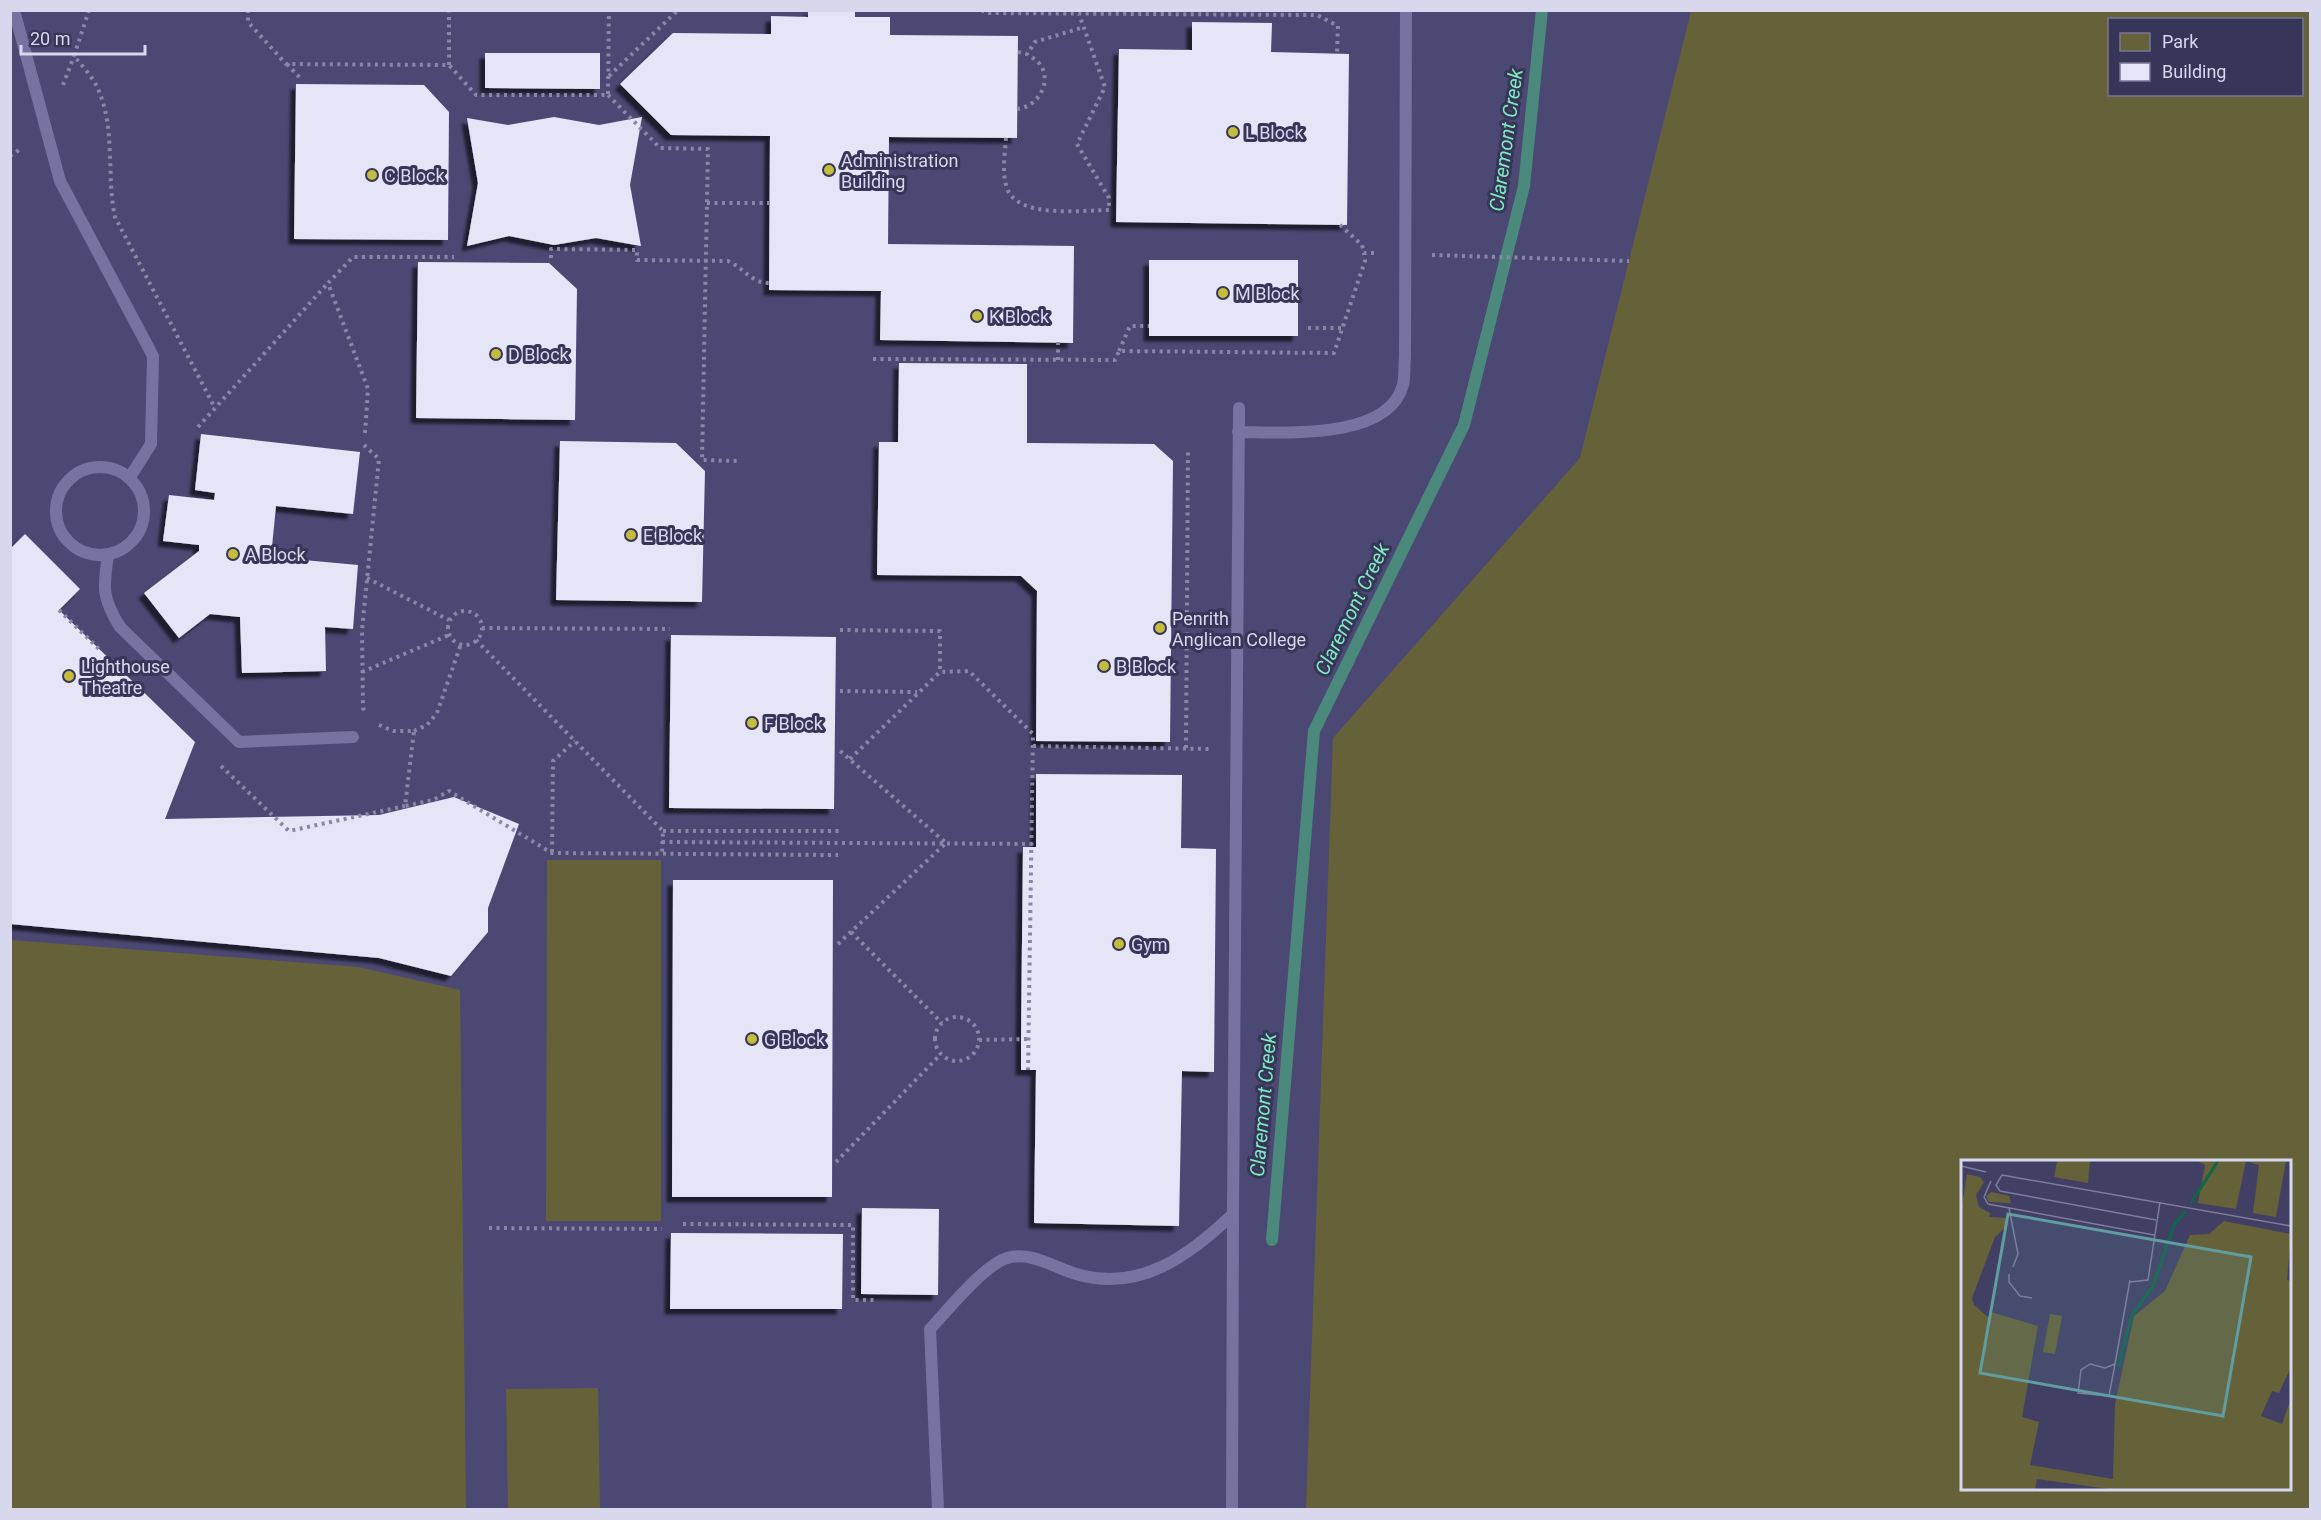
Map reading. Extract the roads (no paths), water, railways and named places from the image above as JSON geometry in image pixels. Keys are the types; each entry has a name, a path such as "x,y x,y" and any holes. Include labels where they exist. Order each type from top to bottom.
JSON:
{"lane":[{"path":"14,10 60,182 153,356 150,444 130,477"},
{"path":"1238,432 1313,432 1351,426 1376,415 1392,404 1403,385 1406,10"},
{"path":"1232,1509 1239,408"},
{"path":"101,466 130,477 139,490 145,511 142,526 135,540 123,549 108,555 92,555 78,549 65,539 56,516 57,501 63,486 74,475 86,469 101,466"},
{"path":"108,555 104,580 107,607 120,627 239,742 353,737"},
{"path":"938,1509 930,1329 989,1268 1005,1258 1027,1256 1078,1275 1116,1279 1151,1273 1178,1260 1205,1241 1233,1214"}],"waterway":[{"name":"Claremont Creek","path":"1272,1240 1314,731 1464,425 1524,186 1542,10"}],"place":[{"name":"L Block","path":"1233,132"},
{"name":"Administration Building","path":"829,170"},
{"name":"C Block","path":"372,175"},
{"name":"M Block","path":"1223,293"},
{"name":"K Block","path":"977,316"},
{"name":"D Block","path":"496,354"},
{"name":"E Block","path":"631,535"},
{"name":"A Block","path":"233,554"},
{"name":"Penrith Anglican College","path":"1160,628"},
{"name":"B Block","path":"1104,666"},
{"name":"Lighthouse Theatre","path":"69,676"},
{"name":"F Block","path":"752,723"},
{"name":"Gym","path":"1119,944"},
{"name":"G Block","path":"752,1039"}]}
